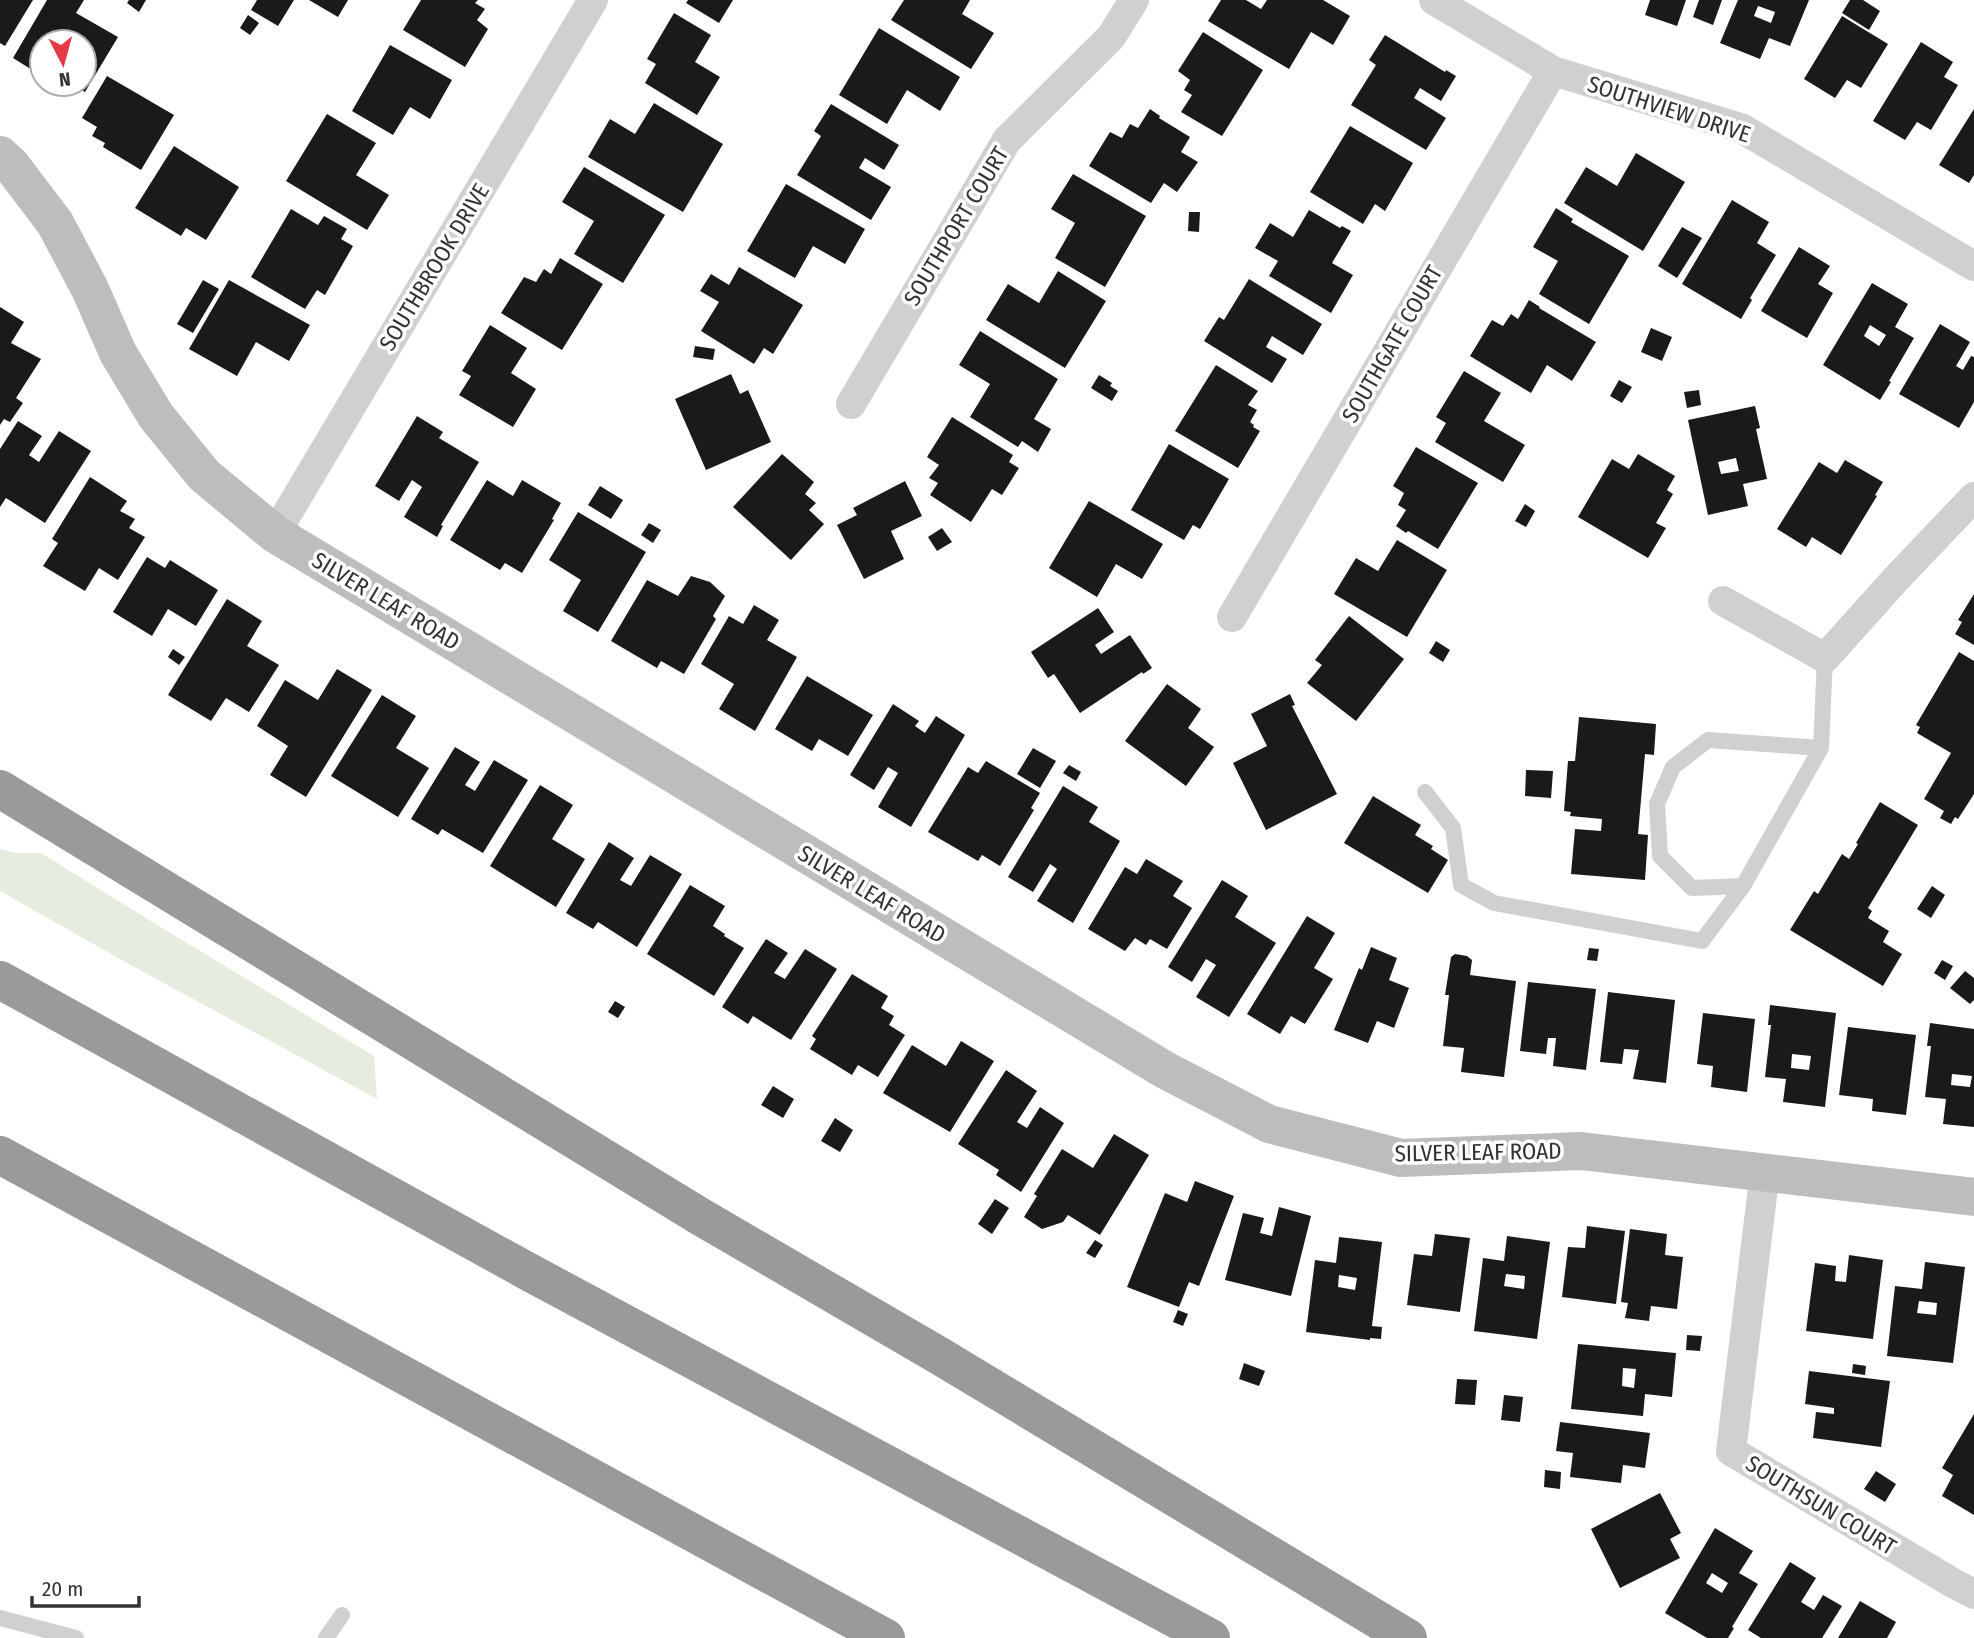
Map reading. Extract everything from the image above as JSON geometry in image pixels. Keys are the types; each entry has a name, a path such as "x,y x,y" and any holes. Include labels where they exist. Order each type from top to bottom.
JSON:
{"highway":[{"path":"0,789 701,1217 939,1355 1408,1638"},
{"path":"0,980 527,1271 1211,1638"},
{"path":"0,1155 886,1638"}],"street":[{"name":"SOUTHBROOK DRIVE","path":"275,534 593,0"},
{"name":"SOUTHPORT COURT","path":"851,404 1007,140 1111,37 1134,0"},
{"name":"SOUTHVIEW DRIVE","path":"1434,0 1553,71 1741,128 1974,266"},
{"name":"SOUTHGATE COURT","path":"1232,617 1553,71"},
{"name":"SILVER LEAF ROAD","path":"0,155 11,165 55,223 90,289 118,353 156,416 204,475 275,534 1165,1070 1269,1124 1401,1158 1581,1151 1974,1197"},
{"path":"1723,601 1825,659 1974,497"},
{"name":"SOUTHSUN COURT","path":"1765,1171 1731,1451 1974,1594"}],"lane":[{"path":"1425,792 1453,828 1461,885 1493,903 1702,941 1743,887 1821,748 1825,659"},
{"path":"1743,887 1692,888 1660,856 1657,804 1673,767 1709,740 1821,748"},
{"path":"326,1638 342,1615"},
{"path":"0,1618 76,1638"}],"shaded area":[{"path":"0,849 17,853 41,853 374,1056 377,1099 0,891"}],"building":[{"path":"0,0 33,0 5,46 0,43"},
{"path":"47,0 84,0 76,13 118,37 98,70 98,28 31,28"},
{"path":"129,0 146,0 139,12 127,3"},
{"path":"257,0 294,0 278,26 251,10"},
{"path":"309,0 348,0 338,17"},
{"path":"421,0 478,0 475,3 485,9 477,20 488,29 465,67 403,30"},
{"path":"688,0 733,0 719,23 686,3"},
{"path":"904,0 970,0 962,14 994,33 971,69 891,20"},
{"path":"1221,0 1246,0 1261,9 1267,0 1323,0 1350,16 1333,45 1311,32 1289,69 1208,21"},
{"path":"1650,0 1686,0 1677,26 1645,15"},
{"path":"1699,0 1722,0 1713,25 1693,17"},
{"path":"1738,0 1809,0 1790,46 1769,38 1760,59 1720,43","holes":["1758,6 1775,12 1771,23 1754,16"]},
{"path":"1850,0 1863,0 1880,11 1869,30 1842,13"},
{"path":"674,13 711,35 695,62 720,77 697,115 645,83 656,64 647,59"},
{"path":"248,15 259,23 250,35 240,28"},
{"path":"1842,16 1888,44 1861,88 1847,80 1835,98 1804,79"},
{"path":"879,28 960,77 940,111 907,90 887,124 839,95"},
{"path":"28,32 28,67 13,58"},
{"path":"1203,32 1263,70 1222,136 1181,112 1192,95 1184,90 1190,80 1178,71"},
{"path":"1385,35 1456,76 1441,101 1420,88 1414,98 1446,118 1426,150 1351,105 1376,65 1369,60"},
{"path":"1921,42 1953,62 1944,77 1958,85 1931,130 1917,122 1905,140 1873,121"},
{"path":"390,45 452,80 430,119 410,107 393,135 352,111"},
{"path":"107,76 174,115 141,170 103,147 105,143 92,136 97,127 82,118 94,98 98,98 98,91"},
{"path":"654,103 723,144 683,212 588,157 610,119 635,134"},
{"path":"831,104 899,145 884,170 865,158 859,168 891,187 871,220 797,175 821,136 814,131"},
{"path":"1150,109 1160,116 1159,118 1190,137 1181,152 1198,162 1177,192 1164,183 1151,203 1089,166 1110,132 1122,138 1130,124 1138,128"},
{"path":"1974,109 1974,175 1969,183 1939,165"},
{"path":"327,114 376,143 356,175 389,195 367,230 286,181"},
{"path":"1350,126 1413,163 1385,211 1375,204 1363,224 1310,192"},
{"path":"174,146 239,187 206,240 186,228 181,236 135,208"},
{"path":"1636,153 1685,182 1643,251 1564,203 1586,167 1617,186"},
{"path":"584,167 665,215 623,283 574,254 594,221 562,202"},
{"path":"1073,174 1146,216 1105,287 1055,258 1075,223 1051,209"},
{"path":"786,184 865,229 845,264 813,246 795,278 747,251"},
{"path":"1732,200 1769,222 1757,243 1776,255 1750,298 1752,300 1741,319 1682,284"},
{"path":"1556,208 1573,219 1571,222 1629,256 1589,324 1539,294 1558,261 1533,247"},
{"path":"291,209 318,225 324,216 347,229 341,239 353,246 325,295 317,290 305,309 251,277"},
{"path":"1309,210 1340,228 1342,226 1351,231 1332,263 1353,275 1331,313 1269,276 1278,261 1255,248 1270,223 1293,237"},
{"path":"1189,212 1200,212 1199,232 1188,231"},
{"path":"1682,227 1702,238 1677,278 1658,266"},
{"path":"1799,247 1830,266 1818,284 1833,293 1807,338 1761,311"},
{"path":"560,258 603,284 562,350 501,313 524,277 536,282 544,269 551,274"},
{"path":"739,267 803,305 773,354 764,348 754,364 701,331 719,302 700,291 711,274 729,285"},
{"path":"1058,271 1106,301 1065,368 986,320 1008,284 1039,303"},
{"path":"1249,279 1322,324 1303,355 1272,336 1266,347 1287,359 1272,383 1204,341 1219,317 1224,320"},
{"path":"203,280 219,289 193,333 177,324"},
{"path":"229,280 310,325 289,361 256,342 237,376 189,349"},
{"path":"1872,283 1908,304 1895,327 1914,338 1880,400 1823,365","holes":["1870,325 1886,335 1879,346 1864,336"]},
{"path":"1529,300 1596,342 1572,381 1547,365 1531,393 1470,356 1492,320 1503,326 1511,314 1518,319"},
{"path":"0,307 24,322 11,343 41,359 16,398 23,403 10,422 4,419 0,425"},
{"path":"1940,324 1970,342 1956,366 1963,370 1971,356 1974,357 1974,402 1959,428 1899,394"},
{"path":"490,325 527,348 511,373 536,389 513,427 459,395 471,376 462,371"},
{"path":"1651,328 1672,337 1662,361 1641,352"},
{"path":"980,331 1058,379 1034,419 1051,429 1038,452 1022,441 1018,447 970,417 990,384 959,365"},
{"path":"695,346 715,349 713,360 693,357"},
{"path":"1216,365 1258,391 1248,405 1257,410 1250,422 1260,431 1238,468 1175,431"},
{"path":"1464,371 1501,393 1484,421 1525,445 1503,482 1435,442 1446,423 1436,417"},
{"path":"731,374 740,394 748,390 771,442 706,470 675,399"},
{"path":"1099,375 1112,383 1110,386 1118,391 1112,401 1091,388"},
{"path":"1619,380 1632,387 1622,403 1610,396"},
{"path":"1699,390 1701,405 1687,408 1684,392"},
{"path":"1755,406 1760,428 1756,429 1767,479 1743,484 1748,506 1708,515 1688,420","holes":["1736,458 1739,471 1721,474 1718,462"]},
{"path":"417,416 443,432 439,438 479,462 441,525 443,526 437,537 404,517 422,487 412,480 399,501 375,486"},
{"path":"952,417 1013,455 1009,462 1019,468 1002,495 992,489 971,522 930,495 938,483 929,478 939,465 927,457"},
{"path":"18,421 42,436 29,455 39,462 59,431 91,451 45,523 6,498 0,507 0,449"},
{"path":"1169,444 1229,479 1200,529 1193,525 1184,540 1131,510"},
{"path":"1416,447 1478,483 1438,549 1396,526 1406,510 1398,505 1404,493 1393,486"},
{"path":"782,454 814,482 805,494 816,503 809,510 824,524 791,560 733,507"},
{"path":"1638,454 1675,476 1667,490 1673,494 1656,523 1666,528 1648,558 1578,517 1612,459 1629,469"},
{"path":"1845,460 1883,482 1841,555 1812,537 1806,547 1777,529 1819,462 1837,473"},
{"path":"90,477 127,501 120,511 135,519 129,528 145,537 118,580 99,568 85,591 43,566 58,543 52,539"},
{"path":"487,480 513,496 522,480 561,503 552,519 554,520 522,573 505,563 500,570 450,540"},
{"path":"905,481 922,516 891,531 904,559 864,579 837,525 857,515 853,508"},
{"path":"600,486 623,500 611,519 588,505"},
{"path":"1089,501 1163,544 1142,579 1116,564 1097,597 1049,568"},
{"path":"1525,504 1535,511 1526,527 1515,521"},
{"path":"578,512 646,552 598,632 563,611 581,580 549,560"},
{"path":"649,523 661,530 653,543 641,535"},
{"path":"942,528 952,542 937,551 928,537"},
{"path":"1397,540 1447,570 1407,637 1334,594 1356,558 1378,571"},
{"path":"147,557 165,568 170,560 218,590 196,626 168,609 152,636 113,612"},
{"path":"691,576 710,582 725,596 713,616 716,619 684,674 661,661 657,668 611,641 647,580 678,596"},
{"path":"1974,594 1974,645 1955,634 1962,622 1958,620"},
{"path":"227,599 262,621 247,646 279,665 249,712 226,698 211,721 168,695"},
{"path":"754,605 779,620 767,640 797,657 755,731 719,709 734,684 701,664 729,616 743,624"},
{"path":"1098,608 1114,632 1095,645 1101,654 1130,635 1152,668 1080,713 1054,674 1048,678 1031,652"},
{"path":"1349,616 1404,659 1356,721 1307,683 1322,665 1315,660"},
{"path":"1436,641 1450,650 1443,662 1429,653"},
{"path":"173,649 185,657 179,665 168,657"},
{"path":"1959,652 1974,661 1974,794 1958,819 1955,817 1951,824 1940,818 1944,811 1924,799 1951,753 1917,733 1920,727 1916,725"},
{"path":"337,669 372,690 306,797 270,775 288,746 257,726 285,680 318,700"},
{"path":"807,676 873,715 848,756 819,739 812,751 775,729"},
{"path":"1167,684 1201,709 1188,728 1214,747 1186,786 1125,741"},
{"path":"1290,694 1295,705 1292,706 1337,794 1266,830 1233,763 1267,746 1251,714"},
{"path":"382,695 416,716 396,748 429,768 398,817 331,776"},
{"path":"893,704 919,721 915,726 925,733 936,716 965,735 911,827 878,807 898,773 888,767 874,790 850,775"},
{"path":"1579,717 1656,724 1654,755 1645,754 1638,834 1648,835 1645,880 1571,874 1575,829 1601,831 1602,819 1570,816 1571,812 1564,811 1568,761 1575,761"},
{"path":"455,747 480,762 465,785 475,791 494,760 528,780 483,853 442,829 438,835 411,819"},
{"path":"1033,748 1056,761 1040,788 1017,774"},
{"path":"986,761 1040,793 1031,808 1034,810 1000,866 982,855 978,861 928,832 968,767 978,773"},
{"path":"1069,765 1081,772 1076,781 1063,773"},
{"path":"1526,770 1553,771 1551,798 1525,796"},
{"path":"540,785 573,805 552,839 585,859 556,907 490,866"},
{"path":"1063,786 1098,807 1089,822 1120,841 1073,923 1037,901 1057,869 1050,864 1033,892 1008,877"},
{"path":"1373,796 1421,825 1415,835 1433,846 1431,849 1448,860 1428,893 1344,843"},
{"path":"1880,802 1918,825 1868,908 1872,911 1868,918 1889,931 1883,942 1902,954 1883,986 1790,930 1814,891 1818,894 1842,854 1849,859"},
{"path":"609,842 634,858 620,880 631,886 650,855 682,874 637,947 598,922 593,929 566,913"},
{"path":"1146,859 1183,881 1173,896 1192,908 1167,949 1150,939 1146,945 1135,938 1125,951 1088,929 1125,867 1137,874"},
{"path":"1222,880 1248,896 1235,917 1276,943 1229,1017 1196,997 1216,965 1206,959 1192,982 1168,967"},
{"path":"690,885 725,906 713,926 744,948 714,996 647,954"},
{"path":"1932,886 1945,895 1931,918 1917,909"},
{"path":"1307,916 1335,933 1314,968 1333,979 1305,1024 1291,1016 1280,1034 1247,1014"},
{"path":"766,939 788,953 774,973 785,979 805,949 837,969 791,1040 753,1016 748,1024 722,1007"},
{"path":"1371,947 1397,958 1389,980 1409,988 1394,1028 1377,1021 1368,1043 1334,1030 1359,968 1362,970"},
{"path":"1589,948 1599,949 1597,961 1587,960"},
{"path":"1455,954 1467,956 1472,960 1470,975 1516,981 1504,1077 1461,1072 1464,1048 1443,1046 1449,995 1445,995 1451,957"},
{"path":"1942,960 1953,966 1945,980 1934,973"},
{"path":"1965,971 1974,978 1974,1000 1970,1004 1950,988"},
{"path":"852,974 888,996 881,1008 894,1016 889,1025 905,1035 878,1077 858,1065 852,1075 810,1049 816,1039 812,1036"},
{"path":"1528,982 1596,989 1586,1070 1553,1066 1556,1038 1548,1038 1546,1054 1520,1051"},
{"path":"1608,992 1675,1000 1666,1083 1633,1079 1639,1050 1624,1049 1622,1064 1600,1062"},
{"path":"615,1001 625,1007 618,1018 608,1012"},
{"path":"1770,1005 1836,1013 1825,1107 1783,1102 1786,1079 1765,1077 1771,1025 1768,1025","holes":["1792,1054 1811,1056 1809,1070 1791,1068"]},
{"path":"1703,1013 1755,1019 1747,1092 1711,1087 1713,1066 1697,1064"},
{"path":"1930,1023 1974,1029 1974,1127 1943,1124 1946,1099 1925,1097 1931,1046 1927,1046","holes":["1952,1074 1972,1076 1970,1087 1951,1085"]},
{"path":"1848,1027 1916,1035 1906,1115 1872,1111 1873,1099 1839,1095"},
{"path":"961,1041 994,1061 950,1132 883,1093 912,1045 946,1066"},
{"path":"1006,1070 1037,1091 1017,1122 1027,1128 1040,1107 1064,1123 1021,1192 996,1175 999,1170 958,1144"},
{"path":"773,1086 794,1099 783,1118 761,1105"},
{"path":"835,1118 853,1130 840,1152 821,1141"},
{"path":"1114,1134 1149,1155 1100,1235 1068,1215 1063,1222 1042,1229 1024,1217 1037,1196 1034,1194 1062,1149 1093,1168"},
{"path":"1195,1181 1234,1196 1199,1286 1189,1282 1179,1307 1127,1287 1165,1193 1187,1202"},
{"path":"995,1199 1009,1208 992,1234 978,1224"},
{"path":"1279,1207 1311,1216 1291,1296 1225,1280 1243,1213 1264,1218 1260,1233 1272,1236"},
{"path":"1587,1226 1625,1231 1616,1304 1562,1297 1568,1247 1585,1248"},
{"path":"1630,1229 1667,1234 1665,1255 1683,1257 1677,1309 1651,1306 1649,1321 1625,1318 1628,1303 1621,1302"},
{"path":"1435,1234 1470,1238 1460,1312 1407,1305 1414,1254 1432,1256"},
{"path":"1507,1236 1550,1242 1537,1339 1474,1331 1483,1258 1504,1261","holes":["1506,1274 1525,1276 1524,1289 1504,1286"]},
{"path":"1339,1237 1382,1242 1372,1326 1382,1327 1381,1339 1306,1332 1315,1260 1336,1263","holes":["1339,1275 1357,1278 1355,1290 1338,1287"]},
{"path":"1095,1240 1103,1245 1095,1258 1086,1253"},
{"path":"1849,1255 1883,1260 1873,1339 1806,1331 1815,1263 1836,1266 1835,1281 1846,1282"},
{"path":"1925,1262 1965,1267 1953,1363 1887,1356 1895,1286 1922,1289","holes":["1919,1301 1937,1303 1936,1315 1917,1313"]},
{"path":"1178,1310 1188,1314 1183,1326 1173,1322"},
{"path":"1687,1335 1702,1336 1700,1351 1686,1350"},
{"path":"1578,1344 1676,1353 1672,1397 1645,1394 1643,1416 1571,1409","holes":["1623,1368 1636,1369 1634,1388 1622,1386"]},
{"path":"1244,1363 1265,1371 1259,1386 1239,1379"},
{"path":"1853,1364 1866,1366 1865,1375 1852,1373"},
{"path":"1809,1371 1890,1381 1881,1447 1813,1438 1816,1412 1834,1414 1834,1408 1805,1404"},
{"path":"1457,1379 1477,1380 1475,1405 1455,1404"},
{"path":"1504,1395 1523,1397 1520,1422 1501,1420"},
{"path":"1974,1414 1974,1515 1942,1496 1953,1475 1942,1468"},
{"path":"1560,1422 1650,1433 1645,1468 1623,1465 1621,1483 1570,1477 1573,1453 1556,1451"},
{"path":"1545,1470 1561,1472 1560,1489 1544,1487"},
{"path":"1876,1471 1896,1484 1885,1502 1864,1489"},
{"path":"1660,1493 1681,1533 1670,1539 1680,1558 1620,1588 1591,1529"},
{"path":"1715,1528 1753,1551 1739,1573 1758,1584 1728,1638 1707,1638 1665,1613","holes":["1712,1573 1728,1583 1722,1593 1706,1583"]},
{"path":"1790,1562 1816,1578 1801,1602 1814,1610 1823,1595 1842,1606 1822,1638 1761,1638 1748,1630"},
{"path":"1860,1601 1896,1622 1887,1638 1838,1638"}]}
